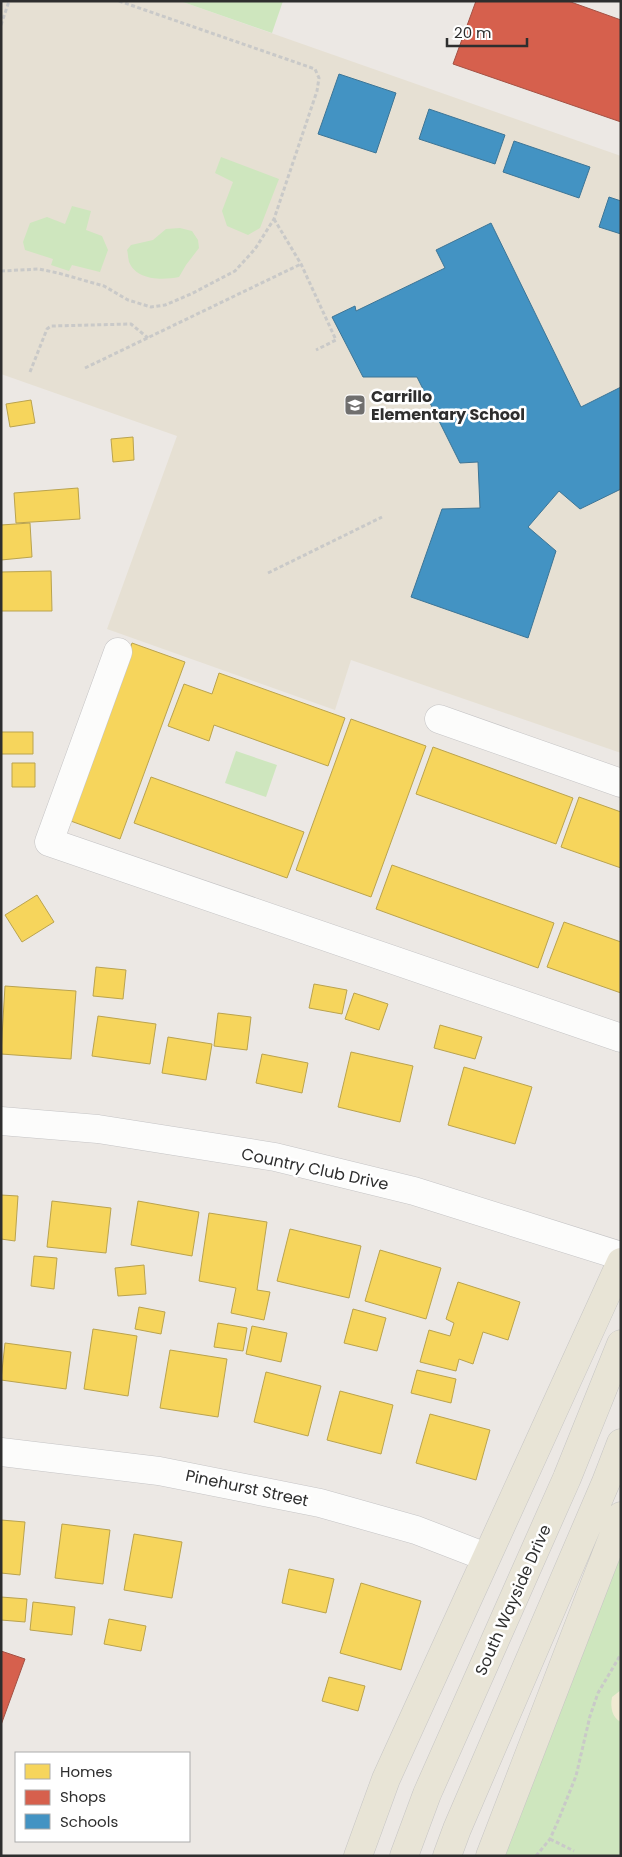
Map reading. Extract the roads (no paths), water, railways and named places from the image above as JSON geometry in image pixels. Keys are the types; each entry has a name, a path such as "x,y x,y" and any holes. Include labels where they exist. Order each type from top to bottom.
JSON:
{"main road":[{"path":"358,1856 386,1779 621,1262"},
{"name":"South Wayside Drive","path":"404,1856 427,1794 567,1478 621,1344"},
{"path":"446,1856 456,1828 595,1508 621,1443"},
{"path":"490,1856 621,1516"}],"street":[{"path":"118,652 49,842 621,1038"},
{"path":"439,719 621,783"},
{"name":"Country Club Drive","path":"1,1120 98,1129 275,1157 414,1191 621,1256"},
{"name":"Pinehurst Street","path":"1,1452 159,1471 320,1503 416,1530 486,1556"}],"place":[{"name":"Carrillo Elementary School","path":"355,405"}]}
